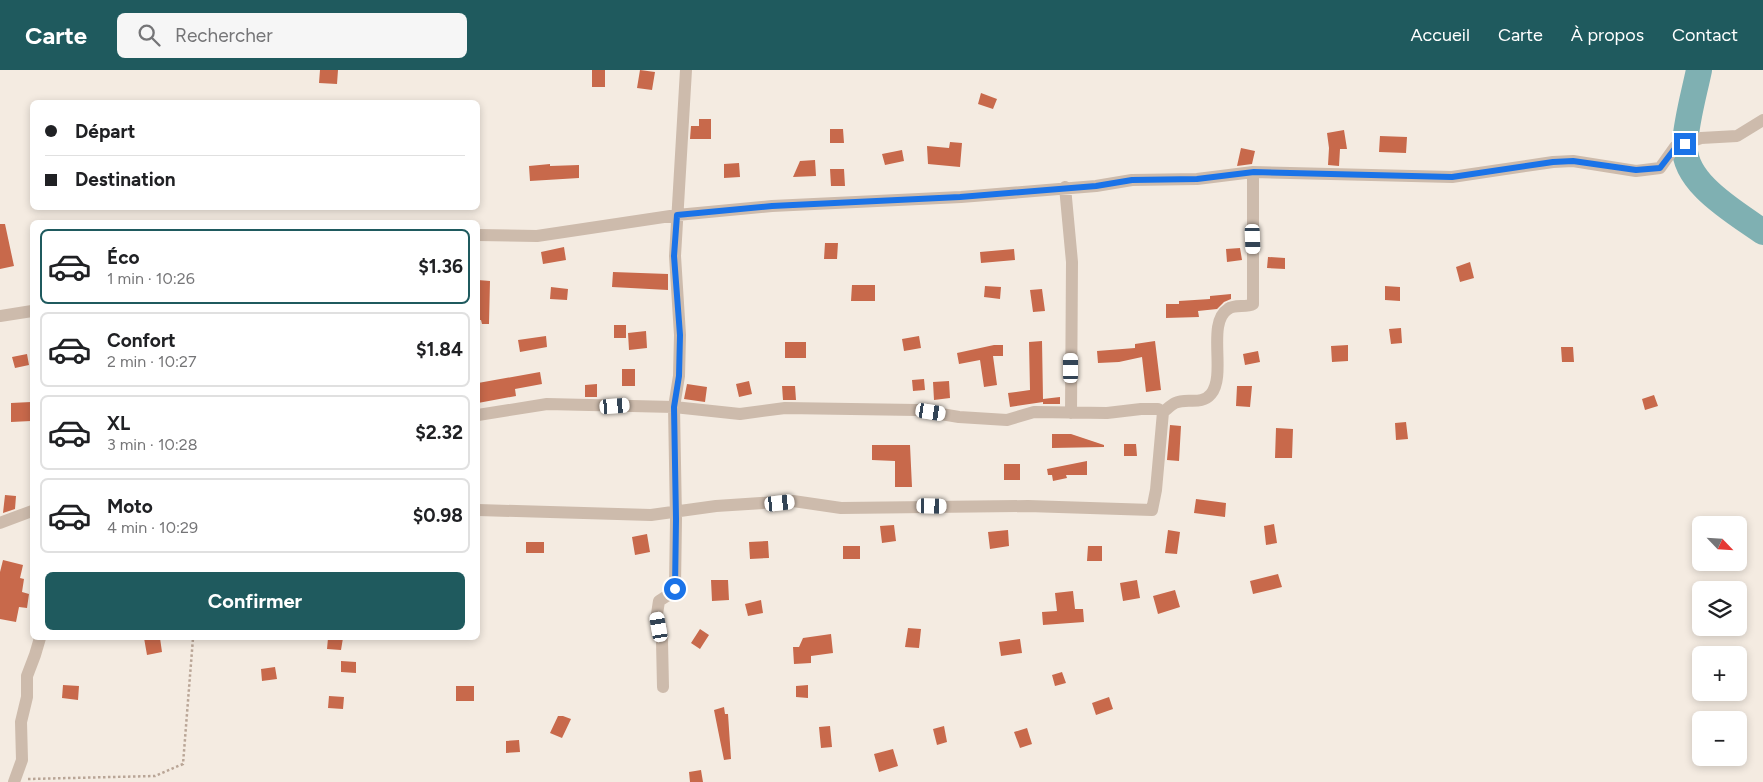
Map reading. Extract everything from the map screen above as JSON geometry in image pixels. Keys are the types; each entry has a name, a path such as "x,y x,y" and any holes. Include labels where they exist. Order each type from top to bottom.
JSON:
{"street":[{"path":"663,687 662,641 657,614 659,601 675,589 674,407 679,376 680,335 674,256 686,70"},
{"path":"480,235 537,236 677,215 772,206 960,197 1065,187 1096,186 1132,180 1197,179 1254,172 1452,177 1553,162 1573,161 1636,170 1660,168 1676,147 1701,138 1737,136 1763,120"},
{"path":"480,510 651,515 675,511 793,501 841,508 915,506 983,508 1028,506 1152,510 1157,480 1163,412 1176,402 1200,401 1211,394 1218,375 1216,343 1222,315 1229,308 1253,304 1254,172"},
{"path":"1065,187 1072,262 1071,414"},
{"path":"0,316 30,311"},
{"path":"480,414 547,404 674,407 740,414 785,408 917,410 959,417 1007,420 1034,412 1107,413 1141,409 1163,412"},
{"path":"0,522 30,513"},
{"path":"15,781 22,760 21,722 27,697 27,676 39,640"}],"path":[{"path":"15,781 155,776 182,764 193,640"}],"building":[{"path":"320,70 338,70 337,84 319,83"},
{"path":"592,70 605,70 605,87 592,87"},
{"path":"640,70 655,72 652,90 637,88"},
{"path":"981,93 997,99 993,109 978,104"},
{"path":"699,119 711,119 711,139 690,139 691,126 699,126"},
{"path":"830,129 843,129 844,143 830,143"},
{"path":"1344,130 1347,149 1340,149 1339,166 1328,165 1329,148 1327,133"},
{"path":"1380,136 1407,137 1406,153 1379,152"},
{"path":"950,142 962,143 960,167 928,164 927,146 949,148"},
{"path":"1241,148 1255,151 1252,164 1237,166"},
{"path":"902,150 904,161 885,165 882,154"},
{"path":"815,160 816,176 793,177 800,161"},
{"path":"739,163 740,177 724,178 724,164"},
{"path":"550,164 550,166 579,165 579,178 530,181 529,166"},
{"path":"830,169 844,169 845,186 831,186"},
{"path":"0,224 5,224 14,266 0,269"},
{"path":"825,243 838,243 837,259 824,259"},
{"path":"564,247 566,260 543,264 541,252"},
{"path":"1240,248 1242,260 1227,262 1226,249"},
{"path":"1014,249 1015,260 981,263 980,252"},
{"path":"1268,257 1285,258 1285,269 1267,268"},
{"path":"1470,262 1474,278 1460,282 1456,267"},
{"path":"613,272 668,274 668,290 612,287"},
{"path":"480,280 490,281 489,324 482,324"},
{"path":"852,285 875,285 875,301 851,301"},
{"path":"985,286 1001,287 1000,299 984,297"},
{"path":"1385,286 1400,287 1400,301 1385,300"},
{"path":"551,287 568,289 567,300 550,299"},
{"path":"1042,289 1045,311 1033,312 1030,290"},
{"path":"1231,294 1231,299 1224,302 1217,309 1198,311 1199,317 1166,318 1166,304 1179,304 1179,301 1210,299 1210,296"},
{"path":"614,325 626,325 626,338 614,338"},
{"path":"1401,328 1402,343 1391,344 1389,329"},
{"path":"646,331 647,348 629,350 628,333"},
{"path":"546,336 547,347 520,352 518,340"},
{"path":"919,336 921,348 904,351 902,339"},
{"path":"1042,341 1043,399 1060,397 1060,404 1043,404 1043,402 1010,407 1008,393 1030,390 1029,342"},
{"path":"1155,341 1161,390 1146,392 1142,357 1119,362 1098,363 1097,351 1135,348 1135,344"},
{"path":"785,342 806,342 806,358 785,358"},
{"path":"994,345 1003,345 1003,356 993,356 997,385 984,387 980,360 959,364 957,353"},
{"path":"1348,345 1348,361 1332,362 1331,346"},
{"path":"1561,347 1573,347 1574,362 1562,362"},
{"path":"1258,351 1260,362 1245,365 1243,354"},
{"path":"27,354 29,365 15,368 12,357"},
{"path":"622,369 635,369 635,386 622,386"},
{"path":"540,372 542,384 515,389 516,396 480,403 480,383"},
{"path":"924,379 925,390 913,391 912,380"},
{"path":"749,381 752,394 739,397 736,384"},
{"path":"949,381 950,398 934,400 933,382"},
{"path":"597,384 597,397 585,397 585,385"},
{"path":"687,384 707,387 705,402 684,399"},
{"path":"782,386 795,386 796,400 783,400"},
{"path":"1237,386 1252,386 1250,407 1236,406"},
{"path":"1654,395 1658,406 1645,410 1642,399"},
{"path":"30,402 30,421 11,422 11,403"},
{"path":"1406,422 1408,439 1396,440 1395,423"},
{"path":"1170,425 1181,426 1179,461 1167,460"},
{"path":"1276,428 1293,429 1292,458 1275,458"},
{"path":"1052,434 1071,434 1104,445 1104,447 1052,448"},
{"path":"1124,444 1136,444 1137,456 1124,456"},
{"path":"872,445 910,445 912,487 895,487 895,461 872,460"},
{"path":"1087,461 1087,475 1066,475 1067,478 1053,481 1052,475 1048,475 1047,469"},
{"path":"1004,464 1020,464 1020,480 1004,480"},
{"path":"5,495 16,496 15,509 3,513"},
{"path":"1196,499 1226,503 1225,517 1194,513"},
{"path":"1274,524 1277,543 1266,545 1264,526"},
{"path":"894,525 896,541 882,543 880,526"},
{"path":"1008,530 1009,546 990,549 988,532"},
{"path":"1168,530 1180,532 1177,554 1165,553"},
{"path":"647,534 650,552 635,555 632,537"},
{"path":"768,541 769,558 750,559 749,542"},
{"path":"526,542 544,542 544,553 526,553"},
{"path":"843,546 860,546 860,559 843,559"},
{"path":"1088,546 1102,546 1102,561 1087,561"},
{"path":"3,560 23,565 20,578 24,579 22,592 29,594 27,608 19,607 16,622 0,619 0,572"},
{"path":"1278,574 1282,587 1253,594 1250,581"},
{"path":"711,580 728,580 729,600 712,601"},
{"path":"1137,580 1140,598 1123,601 1120,583"},
{"path":"1175,590 1180,607 1158,614 1153,596"},
{"path":"1073,591 1075,609 1083,609 1084,622 1043,625 1042,612 1057,611 1055,593"},
{"path":"761,600 763,613 748,616 745,604"},
{"path":"908,628 921,629 919,648 905,647"},
{"path":"700,629 709,635 700,649 691,643"},
{"path":"831,634 833,653 811,656 811,663 794,664 793,647 799,647 803,638"},
{"path":"1020,639 1022,653 1001,656 999,642"},
{"path":"144,640 160,640 162,652 147,655"},
{"path":"328,640 343,640 341,650 327,649"},
{"path":"341,661 356,662 356,673 341,672"},
{"path":"275,667 277,679 262,681 261,669"},
{"path":"1062,672 1066,683 1055,686 1052,675"},
{"path":"63,685 79,686 78,700 62,698"},
{"path":"808,685 808,698 796,697 796,686"},
{"path":"456,686 474,686 474,701 456,701"},
{"path":"329,696 344,697 343,709 328,708"},
{"path":"1109,697 1113,709 1096,715 1092,703"},
{"path":"724,707 725,714 728,714 731,759 724,760 714,710"},
{"path":"558,716 571,719 562,738 550,733"},
{"path":"830,726 832,747 821,748 819,727"},
{"path":"944,726 947,742 937,745 933,729"},
{"path":"1027,728 1032,744 1020,748 1014,732"},
{"path":"519,740 520,752 506,753 506,741"},
{"path":"893,749 898,766 879,772 874,754"},
{"path":"701,770 703,782 690,782 689,772"}],"waterway":[{"path":"1699,70 1687,124 1686,157 1692,171 1712,195 1763,232"}],"route":[{"path":"675,589 676,434 674,407 679,376 680,335 674,256 677,215 772,206 960,197 1065,187 1096,186 1132,180 1197,179 1254,172 1452,177 1553,162 1573,161 1636,170 1660,168 1676,147 1685,144"}]}
